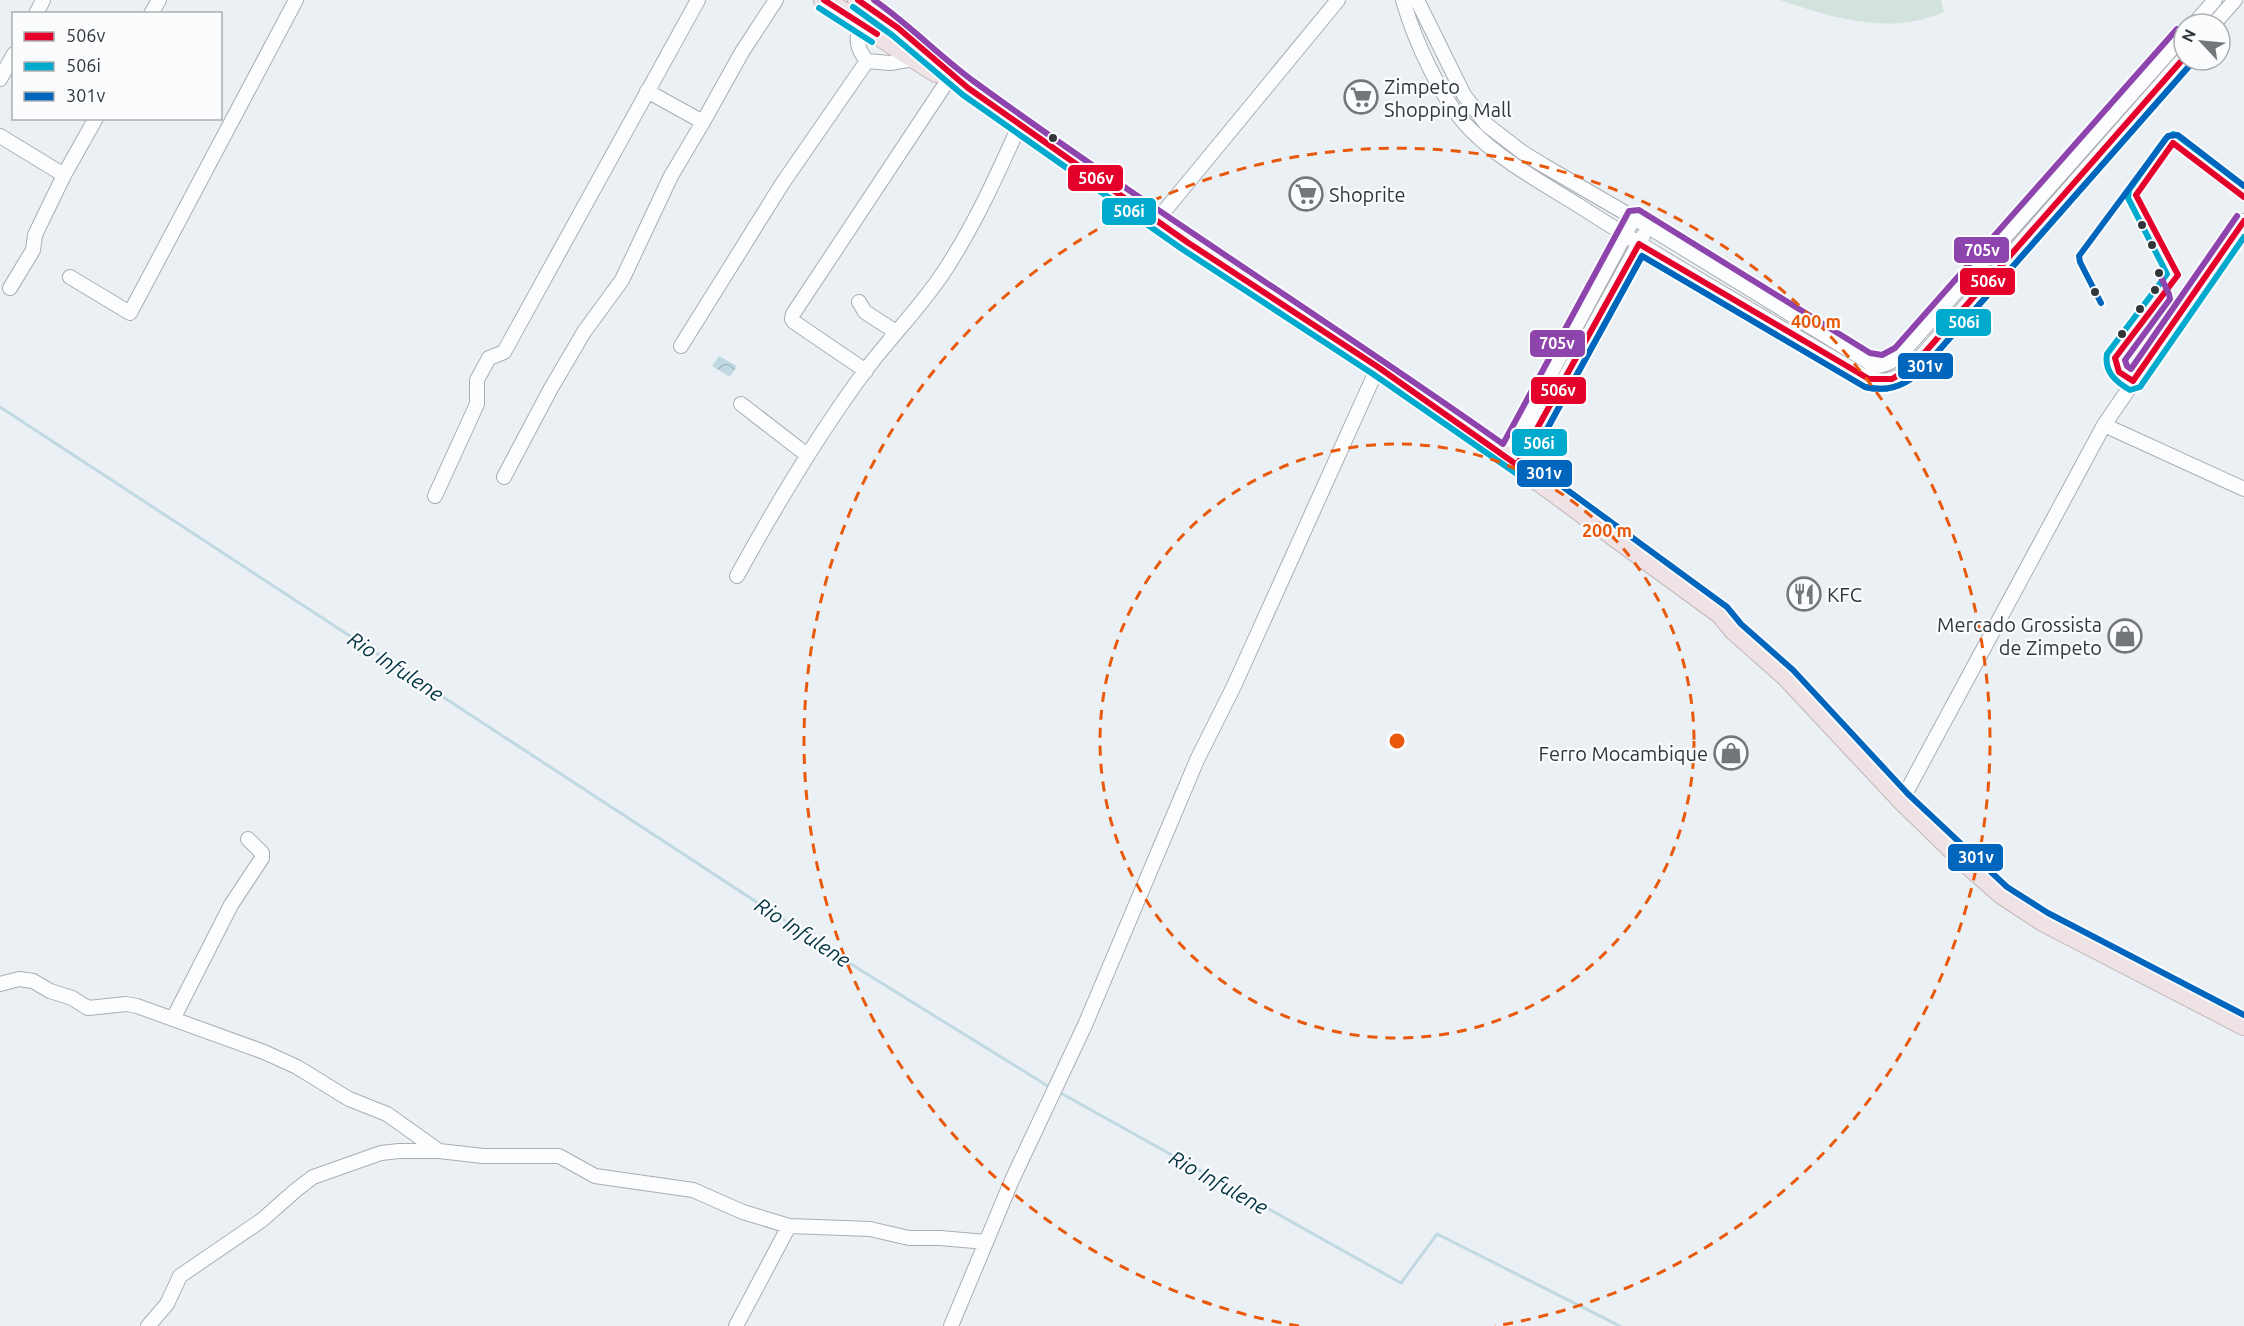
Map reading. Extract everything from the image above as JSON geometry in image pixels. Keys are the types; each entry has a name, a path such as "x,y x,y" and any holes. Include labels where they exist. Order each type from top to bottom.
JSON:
{"highway":[{"path":"824,0 913,59 948,80 968,88"},
{"path":"858,0 898,28 968,88 1197,249 1378,367 1512,461 1721,614 1734,630 1786,676 1902,800 1970,866 2021,907 2043,921 2244,1025"}],"street":[{"path":"70,277 130,313 296,0"},
{"path":"435,496 477,404 477,380 489,358 504,352 698,0"},
{"path":"504,477 584,332 622,280 671,176 742,52 776,0"},
{"path":"1157,220 1338,0"},
{"path":"1403,0 1408,18 1445,96 1468,128 1489,146 1525,172 1625,236 1869,379 1881,382 1893,380 1912,367 2172,72"},
{"path":"1417,0 1464,94 1487,125 1522,152 1648,226 1875,366 1883,366 1892,362 1901,354 2172,49"},
{"path":"2204,12 2215,0"},
{"path":"2224,12 2235,0"},
{"path":"861,24 857,45 867,61 890,63 913,59"},
{"path":"0,79 12,58"},
{"path":"681,346 782,184 867,61"},
{"path":"866,371 794,322 793,314 948,80"},
{"path":"647,91 703,122"},
{"path":"10,288 33,250 34,235 95,120"},
{"path":"737,576 807,455 866,371 947,268 986,198 1020,124"},
{"path":"0,136 64,175"},
{"path":"1512,461 1634,218"},
{"path":"1902,800 2103,425 2244,221"},
{"path":"1512,461 1648,226"},
{"path":"859,302 865,312 896,332"},
{"path":"951,1326 1012,1180 1085,1025 1197,760 1238,676 1378,367"},
{"path":"741,404 807,455"},
{"path":"2103,425 2244,489"},
{"path":"173,1019 231,904 262,858 262,853 248,839"},
{"path":"0,984 19,980 33,981 50,991 66,995 88,1008 126,1004 264,1052 297,1067 349,1099 387,1114 439,1150"},
{"path":"148,1326 166,1304 180,1276 262,1220 313,1178 381,1153 399,1150 439,1150 483,1156 559,1156 595,1176 693,1190 743,1212 789,1226 870,1229 909,1238 986,1242"},
{"path":"736,1326 789,1226"}],"shaded area":[{"path":"1780,0 1941,0 1944,12 1903,23 1862,22 1821,13"}],"water":[{"path":"719,356 737,366 730,377 712,366"}],"waterway":[{"name":"Rio Infulene","path":"0,407 862,971 1051,1088"},
{"name":"Rio Infulene","path":"1059,1092 1401,1283 1437,1234 1620,1326"}],"transit line":[{"name":"506v","path":"824,0 877,34"},
{"name":"506v","path":"858,0 898,28 968,88 1187,242 1378,367 1517,465 1639,244 1869,379 1892,379 1912,367 2172,72"},
{"name":"705v","path":"874,0 963,73 1041,129 1503,444 1629,211 1639,210 1870,353 1882,355 1895,348 2172,35"},
{"name":"506i","path":"853,7 892,35 963,95 1182,249 1373,374 1517,474 1525,469 1642,256 1865,387 1880,389 1894,387 1919,373 2184,72"},
{"name":"506i","path":"819,8 872,42"},
{"name":"301v","path":"2184,72 1919,373 1906,382 1880,389 1865,387 1642,256 1529,462 1727,607 1741,624 1793,670 1908,794 2007,887 2048,913 2244,1015"},
{"name":"506i","path":"2244,186 2173,134 2166,138 2129,190 2128,198 2167,274 2107,354 2109,371 2120,384 2130,390 2140,387 2244,237"},
{"name":"301v","path":"2101,303 2079,256 2168,136 2178,135 2244,186"},
{"name":"506v","path":"2244,197 2173,143 2136,195 2178,275 2115,358 2119,372 2133,381 2244,221"},
{"name":"705v","path":"2159,273 2170,299 2125,360 2131,369 2237,216"}],"place":[{"name":"Zimpeto Shopping Mall","path":"1361,97"},
{"name":"Shoprite","path":"1306,194"},
{"name":"KFC","path":"1804,594"},
{"name":"Mercado Grossista de Zimpeto","path":"2125,636"},
{"name":"Ferro Mocambique","path":"1731,753"}]}
